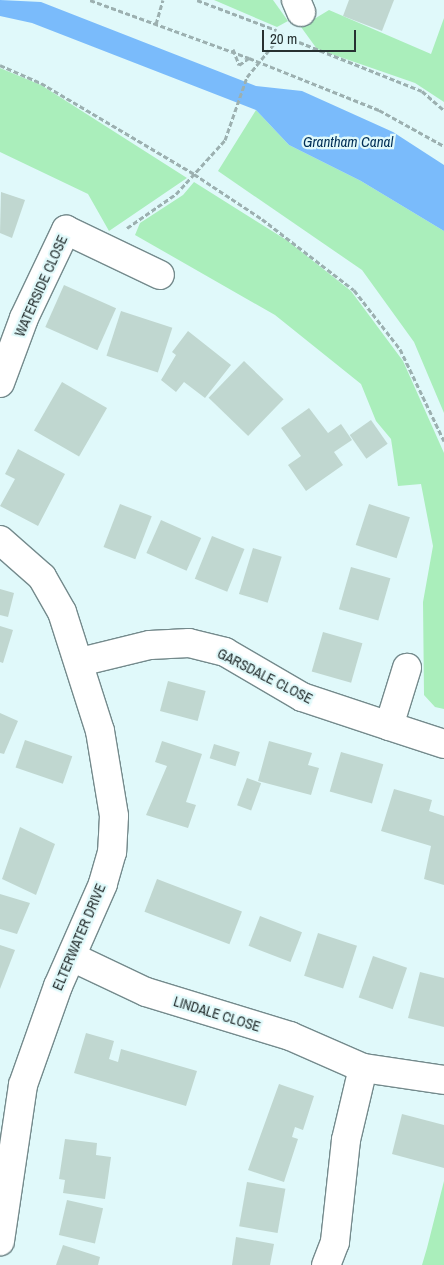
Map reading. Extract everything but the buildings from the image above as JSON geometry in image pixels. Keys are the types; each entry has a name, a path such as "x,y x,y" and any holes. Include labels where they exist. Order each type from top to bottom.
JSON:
{"street":[{"name":"WATERSIDE CLOSE","path":"0,383 24,318 66,230 160,275"},
{"name":"ELTERWATER DRIVE","path":"0,540 42,577 62,612 80,662 100,731 114,816 112,852 103,884 23,1085 13,1134 1,1236"},
{"name":"GARSDALE CLOSE","path":"80,662 150,645 189,643 225,652 302,697 444,744"},
{"path":"389,726 407,668"},
{"name":"LINDALE CLOSE","path":"72,958 146,992 290,1036 363,1068 444,1080"},
{"path":"326,1265 335,1242 346,1140 363,1068"}],"path":[{"path":"90,0 233,50 256,62 379,110 444,146"},
{"path":"156,24 163,0"},
{"path":"197,0 283,32 319,53 422,92 444,110"},
{"path":"109,251 134,219 176,194 225,140 247,77 256,62 283,32"},
{"path":"233,50 239,65 249,58"},
{"path":"0,65 42,83 194,174 262,219 354,290 400,349 444,441"}],"green space":[{"path":"214,0 273,0 288,21 277,27"},
{"path":"329,10 431,54 444,18 444,102 415,83 317,49 301,27"},
{"path":"0,68 41,85 187,178 109,231 88,194 0,152"},
{"path":"256,110 289,145 361,181 444,231 444,413 414,342 362,270 218,171"},
{"path":"194,182 288,241 351,291 403,361 444,453 444,709 435,707 424,695 423,602 433,546 421,484 398,486 391,439 376,421 361,384 275,315 135,235 140,223 183,195"},
{"path":"444,1181 444,1265 422,1265 427,1248"}],"water":[{"name":"Grantham Canal","path":"0,0 41,2 256,86 302,91 393,132 444,165 444,231 361,181 289,145 256,110 32,23 0,16"}]}
